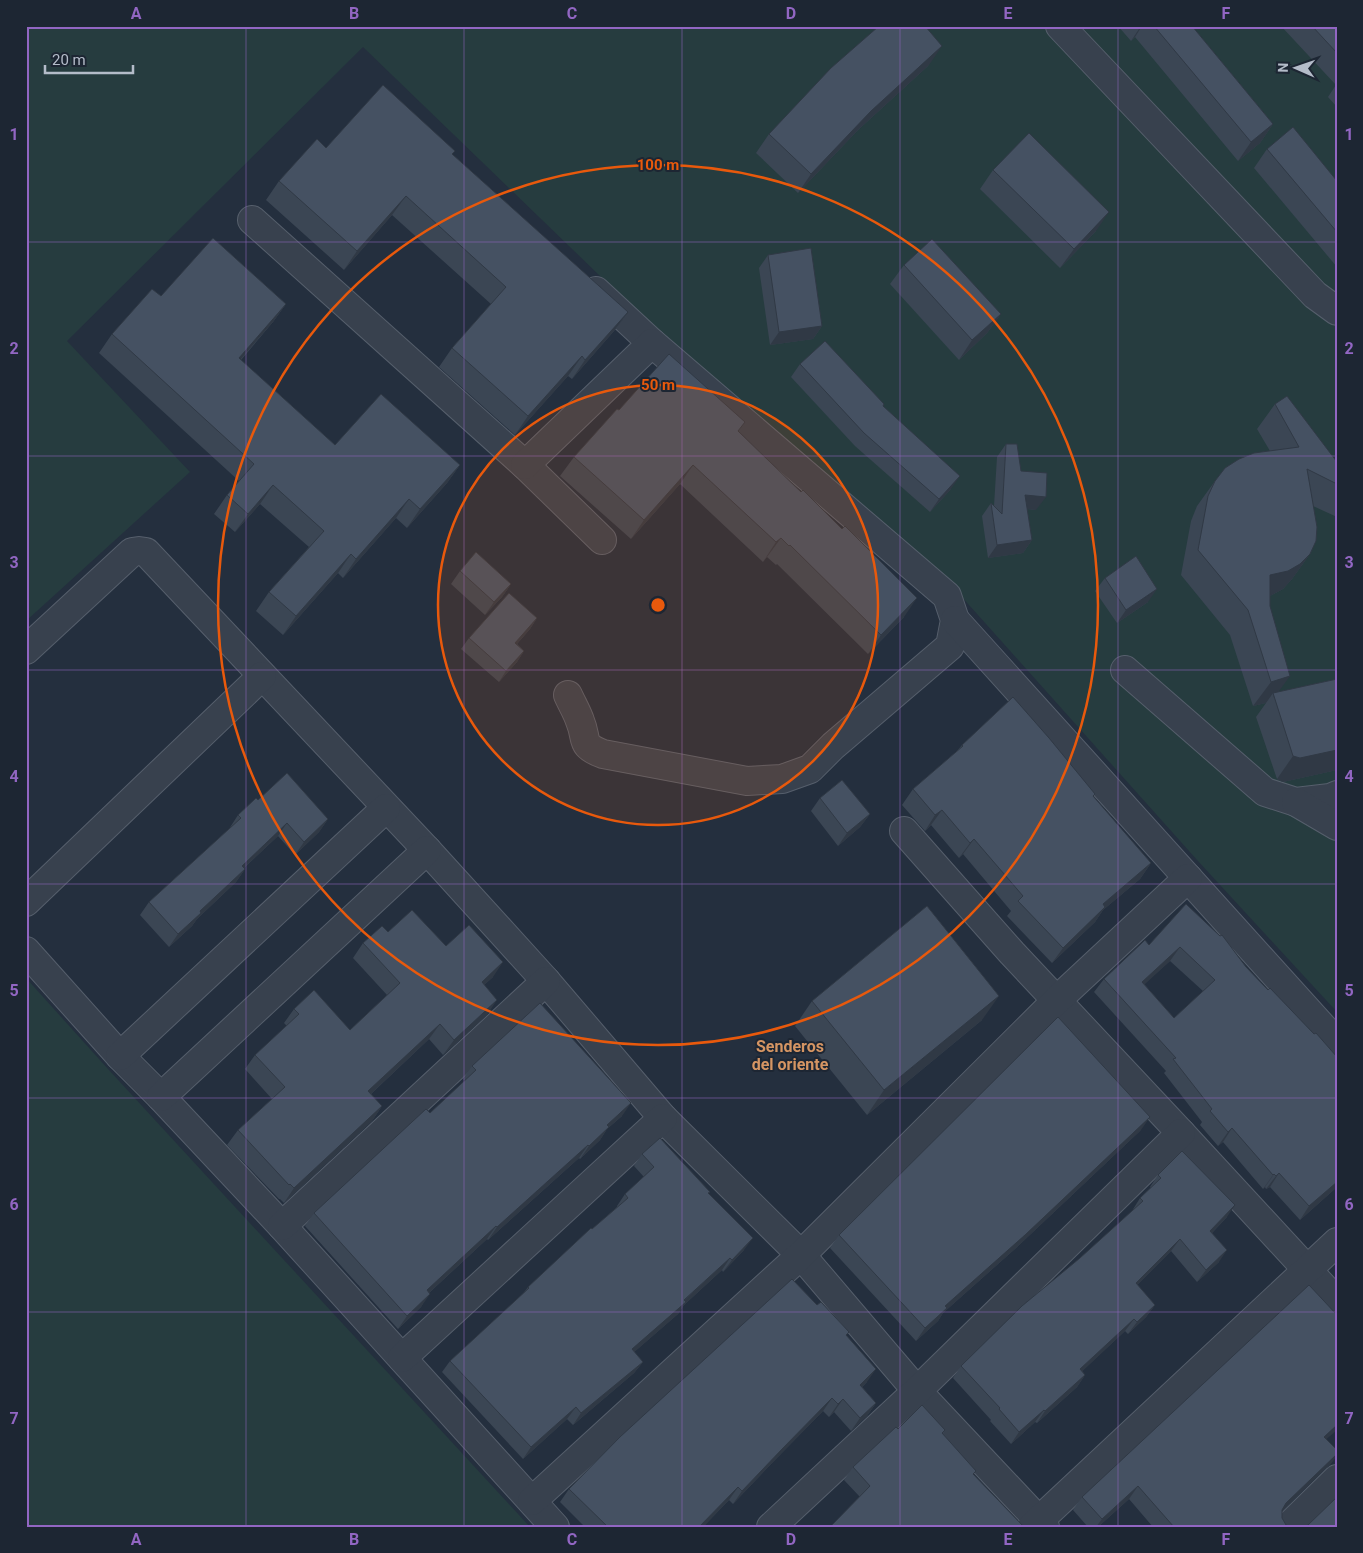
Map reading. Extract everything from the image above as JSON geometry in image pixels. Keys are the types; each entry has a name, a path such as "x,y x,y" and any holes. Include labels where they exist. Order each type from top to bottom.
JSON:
{"street":[{"path":"1060,26 1315,296 1337,312"},
{"path":"252,220 525,466 602,540"},
{"path":"580,276 652,343 947,596 955,620 1337,1043"},
{"path":"525,466 652,343"},
{"path":"26,650 132,552 139,550 146,552 426,850 546,981 663,1118 801,1255 917,1391 1039,1525 1337,1242"},
{"path":"568,695 581,722 585,742 592,750 603,754 747,781 782,779 810,769 833,746 950,646 955,620"},
{"path":"1125,670 1264,792 1296,802 1337,826"},
{"path":"26,902 262,676"},
{"path":"1296,802 1330,798 1337,795"},
{"path":"120,1056 386,808"},
{"path":"904,831 1012,953 1337,1302"},
{"path":"160,1097 426,850"},
{"path":"532,1502 801,1255 1057,1000 1188,878"},
{"path":"26,952 120,1056 282,1226 555,1527"},
{"path":"282,1226 546,981"},
{"path":"402,1358 663,1118"},
{"path":"771,1527 917,1391 1181,1133"},
{"path":"1288,1527 1337,1479"}],"green space":[{"path":"26,26 1337,26 1337,1012 1198,861 952,586 659,333 363,47 67,341 190,472 26,621"},
{"path":"26,978 108,1069 530,1527 26,1527"}],"building":[{"path":"879,26 925,26 942,46 871,111 811,174 769,134 831,68"},
{"path":"1154,26 1192,26 1273,124 1251,142"},
{"path":"1312,26 1337,26 1337,53"},
{"path":"383,85 455,151 452,154 628,312 585,360 582,356 528,416 452,348 506,287 406,196 357,251 279,181 317,139 326,148"},
{"path":"1293,127 1337,181 1337,232 1267,149"},
{"path":"1029,133 1109,212 1074,249 993,170"},
{"path":"213,238 286,304 239,358 335,445 381,394 460,465 420,509 409,499 356,559 351,554 296,616 269,592 324,531 273,485 248,514 227,495 254,464 112,334 152,289 161,296"},
{"path":"932,239 1001,314 972,340 904,265"},
{"path":"811,248 822,326 779,332 768,255"},
{"path":"825,341 884,404 883,406 960,476 939,499 864,433 800,364"},
{"path":"669,354 745,422 738,431 801,492 803,490 842,529 845,526 917,598 881,635 790,545 781,538 776,542 693,465 644,520 574,457"},
{"path":"1287,396 1337,462 1337,484 1307,469 1317,527 1316,541 1310,554 1300,564 1288,571 1270,575 1270,606 1290,676 1271,682 1248,610 1198,550 1208,496 1215,481 1225,468 1239,459 1254,453 1299,447 1275,404"},
{"path":"1006,444 1017,444 1021,471 1047,473 1046,497 1025,495 1032,540 997,545 991,503 1002,514"},
{"path":"476,552 511,584 494,602 460,571"},
{"path":"1136,556 1157,589 1126,610 1105,578"},
{"path":"509,593 537,618 515,643 524,651 506,671 469,638"},
{"path":"1337,679 1337,750 1300,758 1293,756 1273,693"},
{"path":"1013,697 1095,794 1093,796 1151,863 1103,904 1105,907 1063,948 1018,901 1023,896 974,839 970,843 942,810 935,815 913,789 963,746"},
{"path":"287,773 328,819 304,842 287,823 242,866 245,869 178,934 149,902 241,818 238,815 256,798 258,800"},
{"path":"842,780 870,814 847,833 820,798"},
{"path":"1186,904 1220,936 1222,935 1246,967 1268,990 1270,988 1314,1034 1316,1033 1337,1057 1337,1182 1309,1206 1279,1173 1276,1176 1273,1175 1232,1128 1228,1132 1210,1111 1212,1109 1173,1059 1176,1058 1104,979 1145,940 1149,945","holes":["1180,947 1215,980 1174,1018 1142,982"]},
{"path":"927,906 999,996 884,1090 812,1001"},
{"path":"412,910 446,946 469,925 503,962 482,982 497,1000 454,1040 440,1024 368,1091 382,1106 294,1188 289,1185 238,1130 285,1087 255,1055 299,1014 294,1009 314,990 350,1030 400,983 363,943 382,926 388,932"},
{"path":"540,1003 631,1103 607,1125 609,1127 589,1146 496,1226 427,1290 430,1294 407,1316 314,1213 426,1109 430,1113 476,1070 472,1066"},
{"path":"1058,1017 1150,1117 1025,1235 945,1306 947,1308 925,1328 839,1235"},
{"path":"660,1138 710,1192 708,1193 753,1238 732,1260 730,1258 684,1300 686,1302 632,1349 643,1362 581,1413 576,1407 531,1447 450,1361 591,1228 628,1198 625,1194 654,1167 642,1154"},
{"path":"1182,1151 1235,1205 1210,1231 1227,1250 1206,1270 1180,1239 1136,1283 1155,1305 1137,1322 1134,1319 1080,1369 1085,1375 1019,1432 1000,1408 961,1366 1022,1306 1080,1258 1143,1201 1140,1198 1161,1178 1158,1175"},
{"path":"792,1279 817,1305 821,1302 849,1332 846,1335 876,1369 860,1385 876,1403 860,1418 843,1399 838,1404 832,1398 742,1491 738,1487 699,1527 608,1527 569,1489 620,1437"},
{"path":"1309,1285 1337,1315 1337,1425 1324,1437 1337,1450 1337,1454 1286,1503 1282,1510 1282,1518 1289,1527 1174,1527 1138,1486 1102,1519 1082,1497"},
{"path":"922,1405 945,1430 942,1433 976,1471 973,1474 1024,1527 830,1527 870,1486 853,1467 896,1427 898,1429"},
{"path":"1337,1497 1337,1527 1305,1527 1308,1525"}],"district":[{"name":"Senderos del oriente","path":"790,1055"}]}
